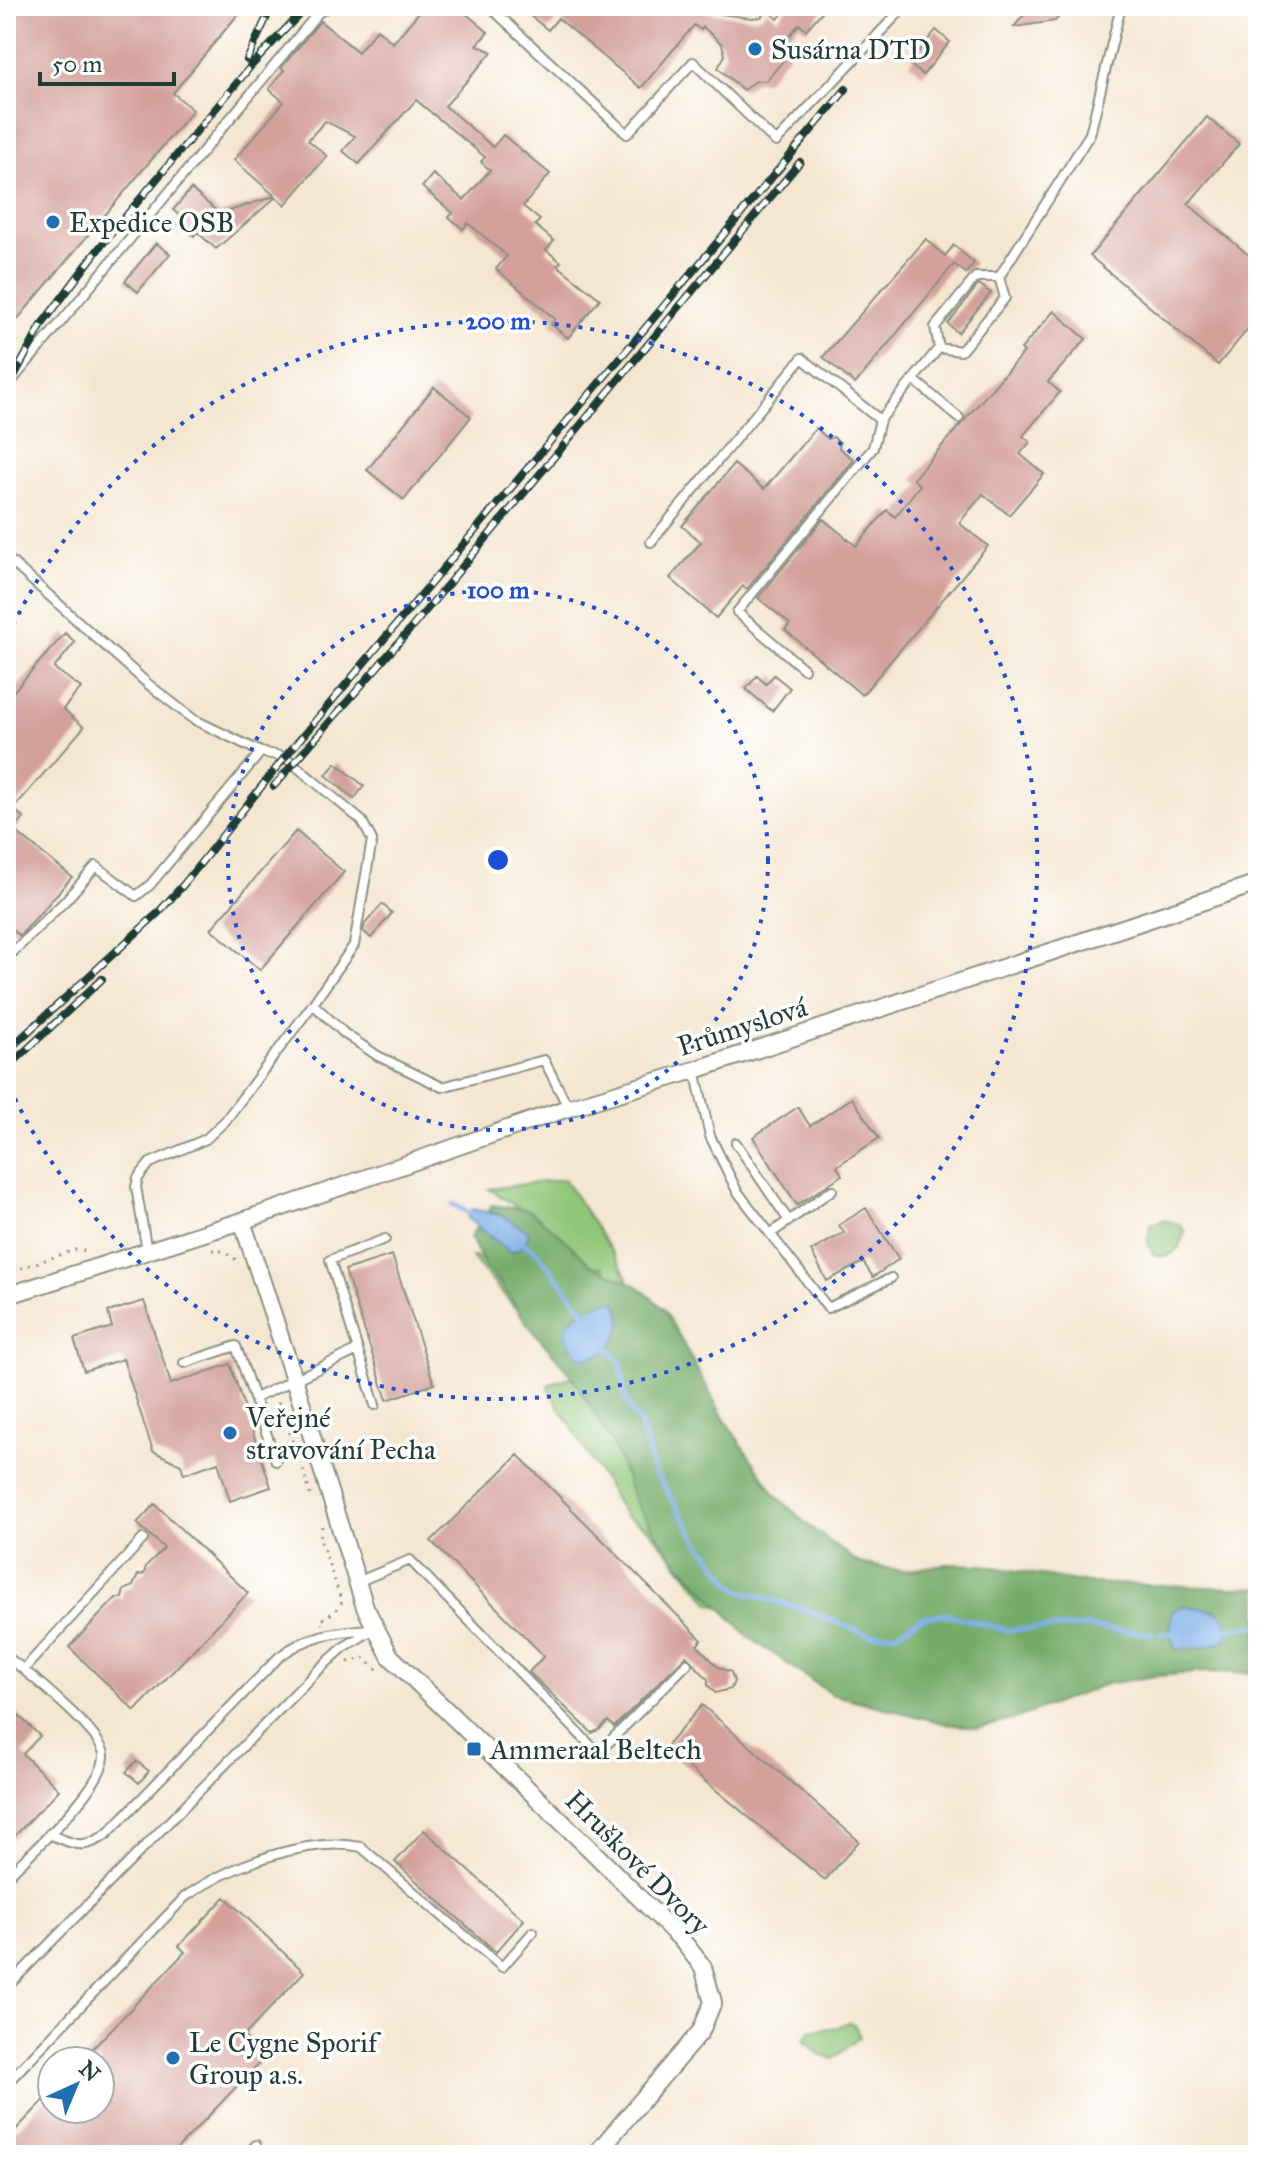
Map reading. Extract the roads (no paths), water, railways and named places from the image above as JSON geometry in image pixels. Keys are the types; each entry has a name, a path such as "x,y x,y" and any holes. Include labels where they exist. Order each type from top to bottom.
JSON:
{"street":[{"name":"Průmyslová","path":"242,1221 568,1108 695,1070 1258,883"},
{"path":"6,1296 242,1221"},
{"name":"Hruškové Dvory","path":"242,1221 356,1582 374,1629 390,1656 681,1939 703,1967 713,2002 701,2031 595,2155"}],"lane":[{"path":"6,388 270,69 318,13 329,6"},
{"path":"489,6 627,134 693,62 776,142 905,6"},
{"path":"939,348 961,351 1005,298 999,277 1090,134 1121,6"},
{"path":"939,348 935,327 976,277 999,277"},
{"path":"804,669 737,612 873,448 880,420 939,348"},
{"path":"651,542 802,358 880,420"},
{"path":"913,379 959,418"},
{"path":"6,557 148,684 193,719 261,752 285,757 362,821 372,840 354,945 225,1121 206,1139 150,1163 138,1178 136,1187 147,1251"},
{"path":"6,959 96,866 136,896 261,752"},
{"path":"313,1004 345,1034 378,1056 442,1087 544,1060 568,1108"},
{"path":"695,1070 710,1136 737,1191 828,1308 891,1278"},
{"path":"736,1143 789,1221"},
{"path":"770,1234 832,1190"},
{"path":"375,1405 330,1260 385,1239"},
{"path":"184,1363 236,1346 276,1461"},
{"path":"255,1398 358,1350"},
{"path":"24,1669 143,1539"},
{"path":"356,1582 410,1560 598,1753 687,1664"},
{"path":"49,1834 82,1846 95,1842 107,1834 295,1644 320,1634 374,1629"},
{"path":"6,1988 315,1673 344,1647 374,1629"},
{"path":"6,1656 94,1733 105,1753 101,1773 79,1803 6,1878"},
{"path":"6,2084 185,1897 207,1882 306,1847 343,1844 361,1847 502,1967 533,1932"},
{"path":"246,2155 256,2145"}],"water":[{"path":"474,1209 503,1216 529,1232 523,1246 510,1252 468,1219 468,1212"},
{"path":"615,1301 621,1320 614,1342 598,1355 580,1358 566,1336 569,1322 583,1311"},
{"path":"1182,1606 1209,1609 1222,1615 1228,1628 1227,1639 1201,1647 1175,1649 1170,1633 1172,1612"}],"waterway":[{"path":"453,1204 473,1215"},
{"path":"520,1242 536,1251 588,1316"},
{"path":"606,1345 621,1364 625,1395 631,1412 641,1424 653,1469 697,1539 741,1591 802,1609 869,1635 898,1633 921,1618 943,1614 1007,1630 1086,1627 1153,1634"},
{"path":"1223,1630 1258,1625"},
{"path":"1161,1634 1173,1633"}],"railway":[{"path":"247,60 272,6"},
{"path":"6,391 43,323 100,247 251,66 307,6"},
{"path":"6,1052 157,914 184,884 285,757 846,89"},
{"path":"274,786 413,626 800,162"},
{"path":"6,1069 102,979"}],"place":[{"name":"Susárna DTD","path":"755,49"},
{"name":"Expedice OSB","path":"53,222"},
{"name":"Veřejné stravování Pecha","path":"230,1433"},
{"name":"Ammeraal Beltech","path":"474,1749"},
{"name":"Le Cygne Sporif Group a.s.","path":"173,2058"}]}
